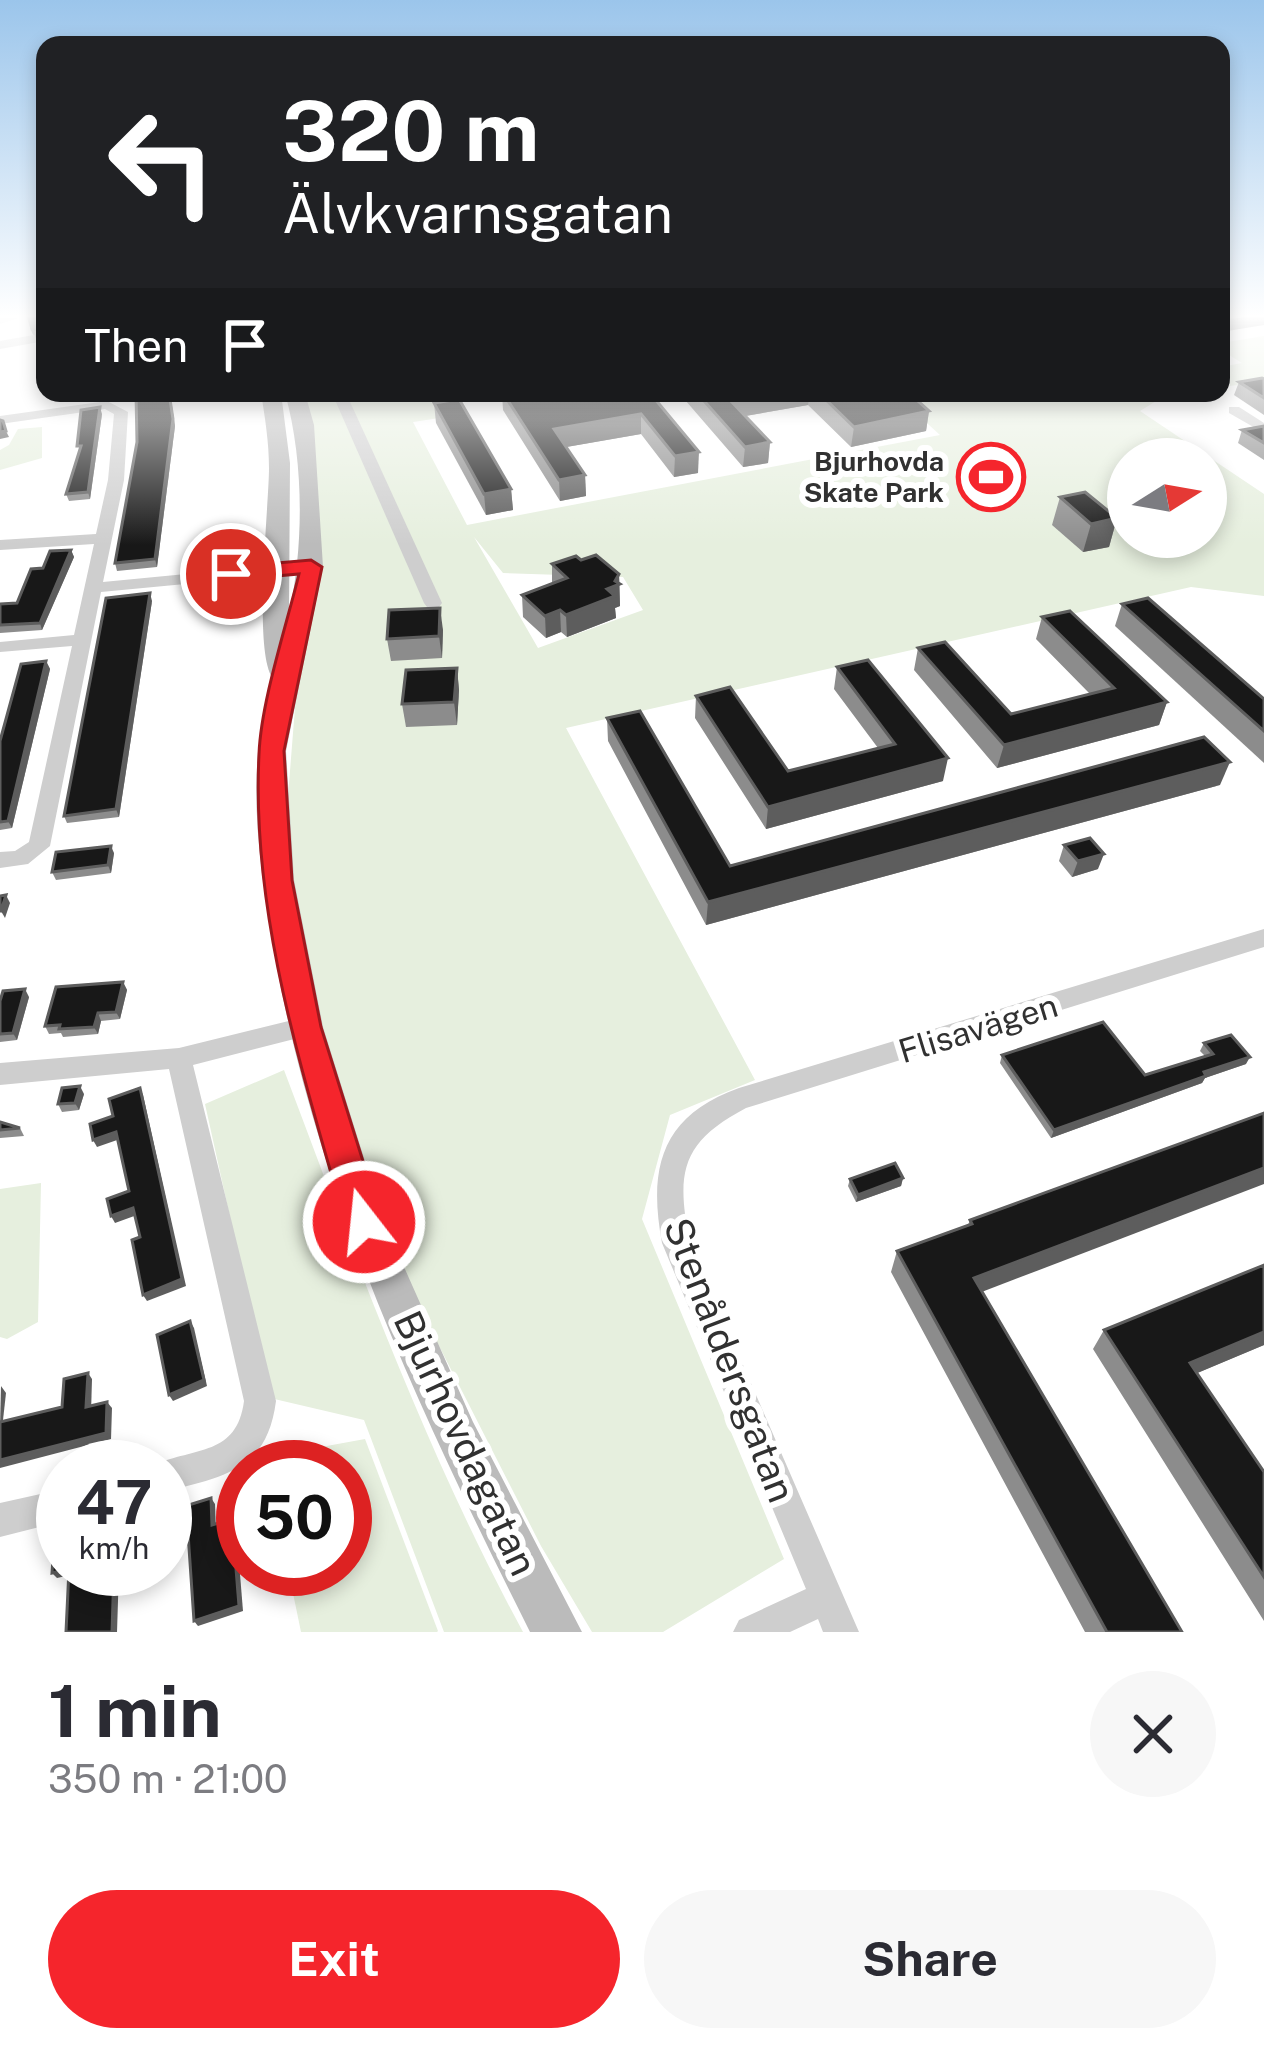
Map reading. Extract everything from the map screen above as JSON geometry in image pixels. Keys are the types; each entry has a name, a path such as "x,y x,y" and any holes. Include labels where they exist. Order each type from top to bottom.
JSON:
{"main road":[{"name":"Bjurhovdagatan","path":"272,402 280,462 273,626 284,692"},
{"name":"Bjurhovdagatan","path":"298,402 304,425 311,567 272,751 278,880 305,1027 364,1222 457,1438 557,1632"}],"street":[{"path":"343,402 433,603"},
{"path":"0,420 111,406 121,412 122,434 94,588 35,851 0,860"},
{"path":"1234,410 1264,429"},
{"path":"0,545 102,539"},
{"path":"94,588 311,567"},
{"path":"0,647 82,640"},
{"name":"Flisavägen","path":"696,1124 739,1099 1264,938"},
{"path":"0,1074 179,1058 305,1027"},
{"path":"179,1058 260,1413 252,1442 224,1459 192,1468"},
{"name":"Stenåldersgatan","path":"696,1124 677,1146 668,1179 676,1243 841,1632"},
{"path":"0,1520 36,1511"},
{"path":"751,1632 826,1598"}],"green space":[{"path":"303,402 459,402 466,414 413,422 467,525 940,435 904,402 1155,402 1140,411 1180,438 1107,438 1107,558 1227,558 1227,469 1264,494 1264,596 1191,587 566,728 755,1080 670,1115 642,1219 784,1559 663,1632 592,1632 541,1546 386,1242 319,1014 284,847 296,695","holes":["474,537 503,573 623,577 643,610 538,648"]},
{"path":"42,427 42,458 0,470 0,450 18,429"},
{"path":"284,1070 424,1426 523,1632 444,1632 364,1420 270,1398 205,1104"},
{"path":"41,1183 38,1322 7,1339 0,1337 0,1189"},
{"path":"372,1457 438,1631 301,1632 294,1596 372,1596"}],"building":[{"path":"136,402 170,402 173,419 155,559 115,563 137,442"},
{"path":"461,402 511,489 484,494 434,403"},
{"path":"509,402 657,402 699,452 675,456 641,414 554,429 585,475 559,480"},
{"path":"705,402 732,402 770,442 745,447"},
{"path":"828,402 919,402 929,411 854,427"},
{"path":"100,407 88,492 66,494 81,446 77,446 81,410"},
{"path":"1264,426 1264,443 1242,430"},
{"path":"1085,492 1107,510 1107,520 1091,524 1060,497"},
{"path":"71,550 40,623 0,625 0,604 17,603 31,569 43,568 50,551"},
{"path":"596,555 619,574 615,581 620,584 607,589 615,596 566,615 560,610 545,616 522,595 567,578 552,564"},
{"path":"150,593 116,809 64,816 106,598"},
{"path":"1148,598 1264,699 1264,731 1122,604"},
{"path":"440,608 439,636 387,639 389,610"},
{"path":"1070,611 1167,702 1004,745 918,648 945,642 1011,714 1114,688 1042,617"},
{"path":"868,660 948,758 768,807 696,696 730,687 788,771 895,744 837,667"},
{"path":"46,661 8,821 0,822 0,741 21,664"},
{"path":"457,668 454,702 402,704 406,670"},
{"path":"640,711 730,866 1204,737 1230,762 708,902 607,718"},
{"path":"1090,838 1104,854 1078,861 1064,845"},
{"path":"111,846 108,865 52,872 56,852"},
{"path":"123,982 116,1012 98,1013 94,1027 45,1026 56,987"},
{"path":"25,989 13,1033 0,1034 3,991"},
{"path":"1103,1022 1145,1075 1213,1054 1204,1043 1231,1035 1250,1057 1054,1130 1002,1055"},
{"path":"80,1086 75,1103 58,1104 62,1088"},
{"path":"140,1088 182,1279 143,1295 132,1240 140,1237 133,1208 111,1216 107,1199 129,1191 116,1132 93,1140 90,1124 113,1116 109,1099"},
{"path":"1264,1113 1264,1168 974,1278 1182,1632 1107,1632 897,1251"},
{"path":"895,1163 903,1178 858,1195 850,1179"},
{"path":"1264,1265 1264,1332 1190,1363 1264,1472 1264,1577 1104,1330"},
{"path":"190,1321 204,1380 169,1395 157,1335"},
{"path":"88,1373 86,1407 107,1402 106,1433 79,1440 36,1440 36,1451 0,1460 0,1422 62,1407 64,1379"},
{"path":"211,1498 212,1525 216,1524 216,1596 238,1596 239,1606 194,1621 192,1592 192,1504"},
{"path":"68,1596 113,1596 112,1632 66,1632"}],"place":[{"name":"Bjurhovda Skate Park","path":"991,477"}],"route":[{"path":"231,574 311,567 272,751 278,880 305,1027 364,1222"}]}
